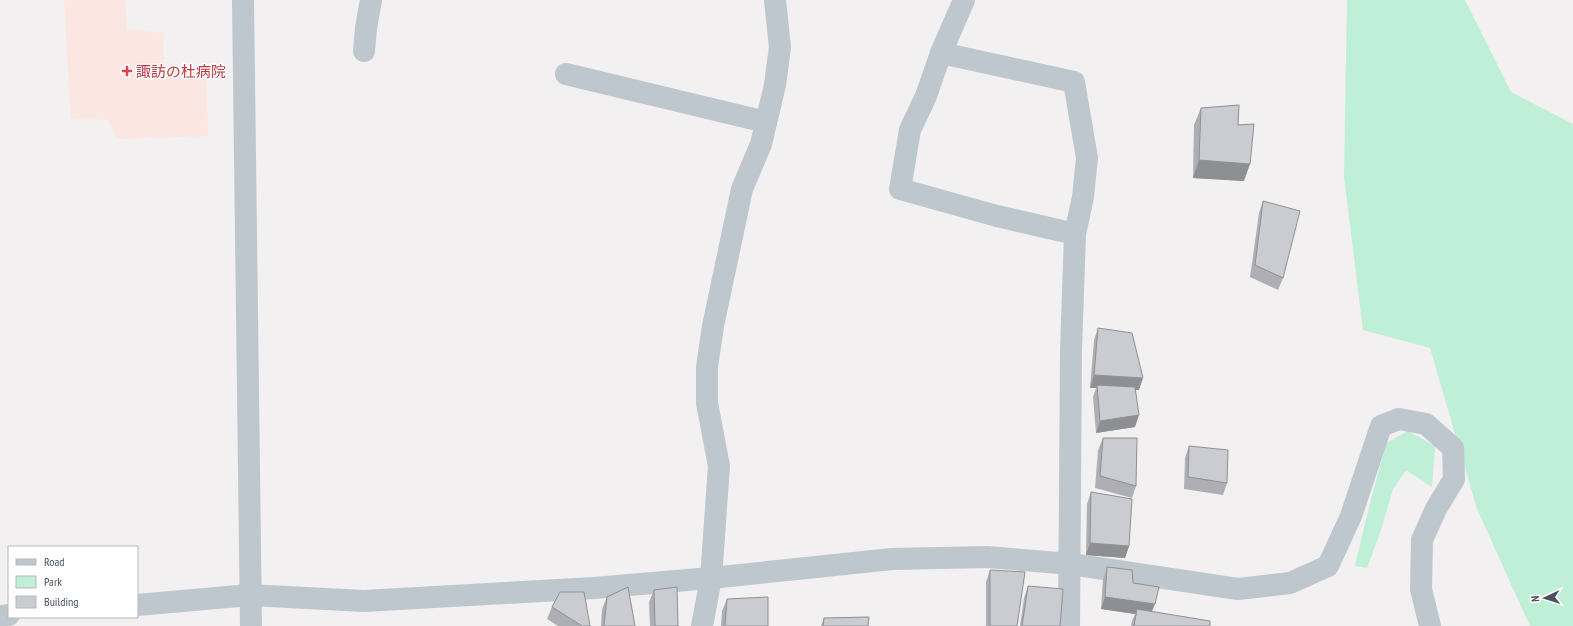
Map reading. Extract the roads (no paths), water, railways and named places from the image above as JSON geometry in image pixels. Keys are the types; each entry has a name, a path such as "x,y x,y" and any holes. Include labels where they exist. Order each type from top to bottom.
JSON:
{"street":[{"path":"243,0 251,626"},
{"path":"364,51 371,0"},
{"path":"702,626 711,578 719,466 707,403 707,367 713,326 742,189 761,144 775,85 780,47 775,0"},
{"path":"964,0 941,53 926,96 910,130 900,189 997,216 1075,234"},
{"path":"941,53 1074,82 1087,158 1083,197 1075,234 1070,350 1071,564 1069,626"},
{"path":"566,74 766,122"},
{"path":"138,605 250,596 364,601 594,588 711,578 892,559 987,557 1071,564 1238,589 1290,583 1328,566 1351,516 1373,455 1381,426 1400,419 1426,424 1453,448 1454,479 1436,508 1422,540 1421,589 1430,626"}],"place":[{"name":"諏訪の杜病院","path":"127,71"}]}
